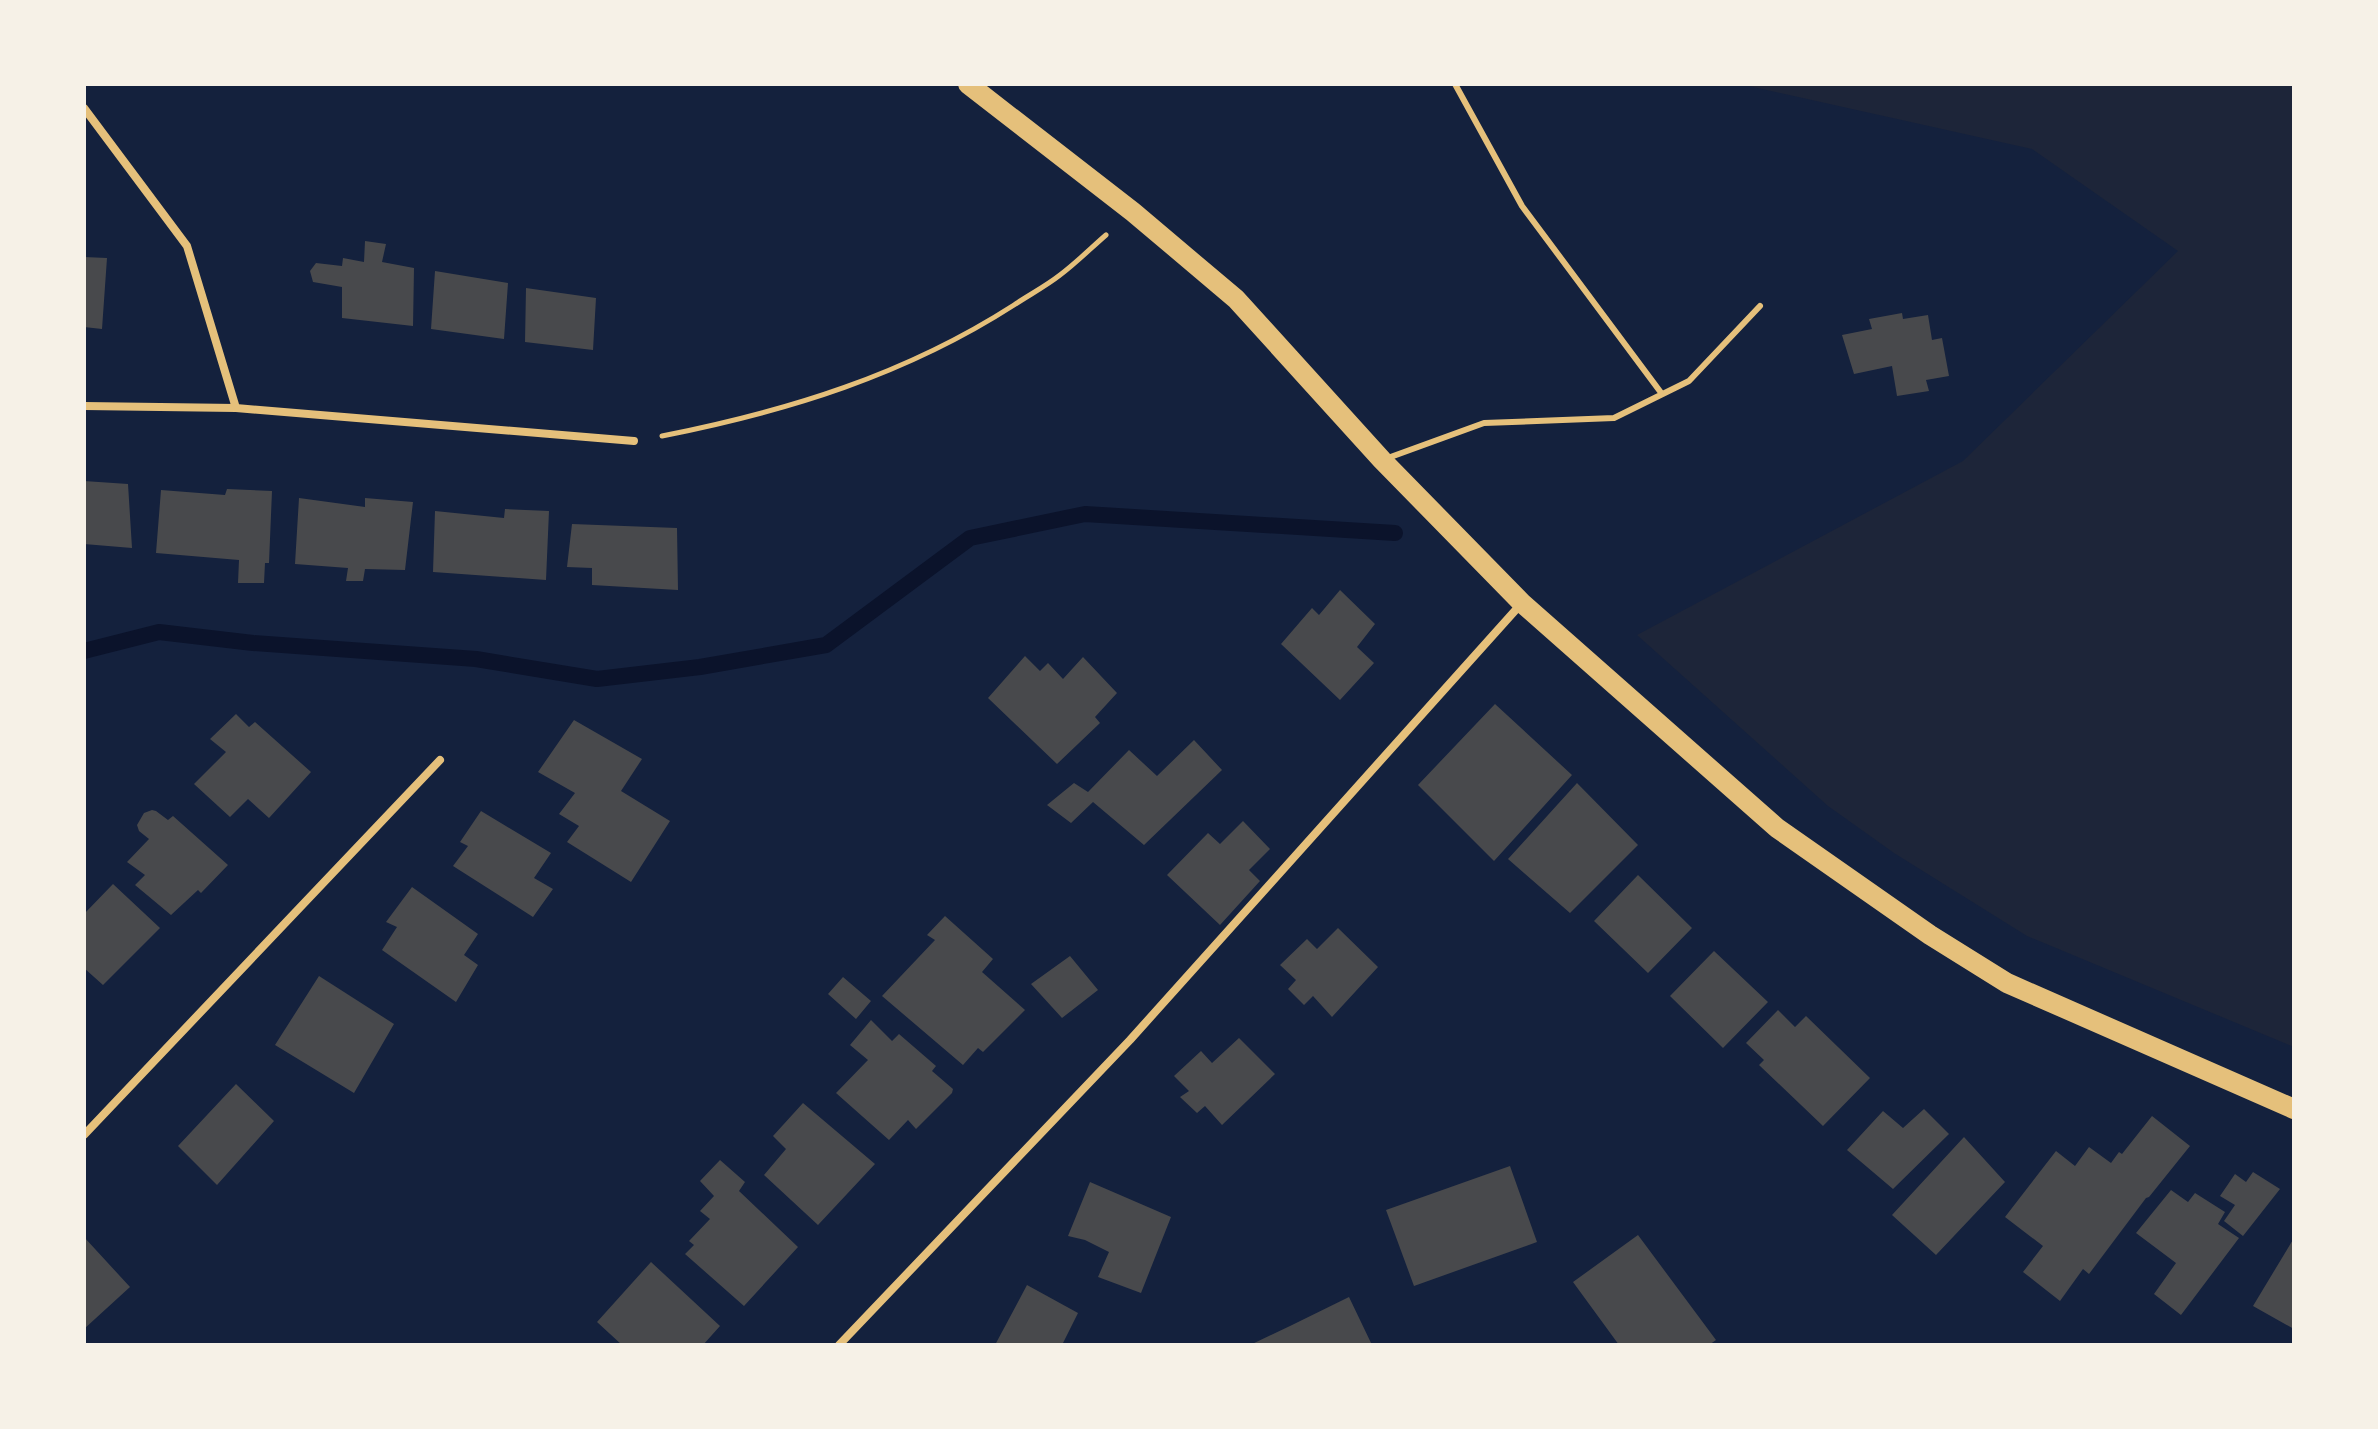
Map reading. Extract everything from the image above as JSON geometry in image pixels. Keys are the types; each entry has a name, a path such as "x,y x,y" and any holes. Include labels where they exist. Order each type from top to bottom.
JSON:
{"main road":[{"path":"968,84 1133,212 1236,299 1382,460 1522,603 1777,828 1930,935 2007,983 2294,1109"}],"street":[{"path":"84,108 187,246 236,408"},
{"path":"84,406 236,408 634,441"},
{"path":"839,1345 1130,1040 1522,603"},
{"path":"84,1135 440,760"}],"lane":[{"path":"1455,84 1522,206 1662,394"},
{"path":"1382,460 1484,423 1614,418 1689,381 1760,306"}],"path":[{"path":"634,441 737,421 837,391 912,361 978,328 1060,276 1133,212"}],"shaded area":[{"path":"1740,84 2294,84 2294,1047 2027,936 1894,853 1828,806 1637,635 1963,461 2178,251 2032,149"}],"building":[{"path":"365,241 386,244 382,262 414,268 413,326 342,318 342,287 313,282 310,271 316,263 342,266 343,258 364,262"},
{"path":"84,257 107,258 102,329 84,327"},
{"path":"435,271 508,283 504,339 431,329"},
{"path":"526,288 596,298 593,350 525,342"},
{"path":"1902,313 1903,319 1928,315 1932,340 1942,338 1949,376 1926,380 1929,391 1897,396 1892,366 1854,374 1842,335 1872,329 1869,319"},
{"path":"84,481 128,484 132,548 84,544"},
{"path":"227,489 272,491 269,563 265,563 264,583 238,583 239,560 156,553 161,490 225,495"},
{"path":"299,498 365,507 365,498 413,502 405,570 365,569 363,581 346,581 348,568 295,564"},
{"path":"505,509 549,511 546,580 433,572 435,511 504,518"},
{"path":"572,524 677,528 678,590 592,585 592,568 567,567"},
{"path":"1340,590 1375,624 1357,647 1374,663 1340,700 1281,644 1312,608 1319,615"},
{"path":"1025,656 1040,671 1048,663 1063,679 1083,657 1117,693 1095,717 1100,723 1057,764 988,698"},
{"path":"1495,704 1572,775 1494,861 1418,785"},
{"path":"236,714 249,727 255,722 311,772 269,818 248,799 230,817 194,784 226,752 210,739"},
{"path":"574,720 642,759 621,791 670,821 631,882 567,842 579,826 559,814 575,793 538,772"},
{"path":"1194,740 1222,770 1144,845 1093,802 1071,823 1047,805 1074,783 1088,792 1129,750 1157,776"},
{"path":"1577,783 1638,845 1570,913 1508,859"},
{"path":"152,810 168,820 173,816 228,865 201,893 198,890 171,915 135,885 145,875 127,862 149,839 137,825 144,813"},
{"path":"481,811 551,853 534,878 553,889 533,917 453,866 468,846 460,842"},
{"path":"1243,821 1270,849 1249,870 1260,881 1220,925 1167,875 1208,833 1220,844"},
{"path":"1638,875 1692,928 1648,973 1594,921"},
{"path":"113,884 160,928 103,985 84,968 84,914"},
{"path":"412,887 478,934 464,955 478,965 456,1002 382,950 397,927 386,922"},
{"path":"945,916 993,959 982,972 1025,1010 983,1052 978,1048 963,1065 882,996 935,940 927,935"},
{"path":"1338,928 1378,967 1332,1017 1313,996 1304,1005 1288,989 1296,980 1280,965 1307,939 1317,949"},
{"path":"1714,951 1768,1002 1723,1048 1670,996"},
{"path":"1070,956 1098,990 1062,1018 1031,984"},
{"path":"319,976 394,1024 354,1093 275,1045"},
{"path":"843,977 871,1001 856,1019 828,994"},
{"path":"1778,1010 1795,1027 1806,1016 1870,1078 1823,1126 1759,1065 1764,1060 1746,1043"},
{"path":"871,1020 892,1041 899,1034 936,1066 932,1071 953,1089 916,1129 908,1120 889,1140 836,1093 868,1060 850,1045"},
{"path":"1239,1038 1275,1074 1222,1125 1205,1106 1197,1113 1180,1097 1189,1091 1174,1076 1201,1051 1212,1063"},
{"path":"236,1084 274,1121 217,1185 178,1146"},
{"path":"803,1103 875,1164 818,1225 764,1175 786,1149 773,1136"},
{"path":"1924,1109 1949,1134 1893,1189 1847,1150 1883,1111 1903,1128"},
{"path":"2152,1116 2190,1146 2089,1274 2083,1269 2060,1301 2023,1272 2043,1246 2005,1217 2056,1151 2075,1166 2089,1147 2111,1163"},
{"path":"1964,1137 2005,1182 1936,1255 1892,1215"},
{"path":"720,1160 745,1182 739,1191 798,1247 744,1306 685,1254 694,1245 689,1241 710,1219 700,1211 714,1196 700,1181"},
{"path":"1510,1166 1537,1242 1414,1286 1386,1210"},
{"path":"2253,1172 2280,1189 2243,1236 2224,1221 2235,1205 2220,1196 2235,1174 2246,1182"},
{"path":"1090,1182 1171,1217 1141,1293 1098,1277 1109,1252 1085,1240 1068,1236"},
{"path":"2171,1190 2188,1202 2195,1193 2225,1212 2218,1224 2239,1238 2181,1315 2154,1294 2176,1263 2136,1233"},
{"path":"1638,1235 1716,1340 1709,1345 1619,1345 1573,1282"},
{"path":"84,1237 130,1287 84,1329"},
{"path":"2294,1238 2294,1329 2253,1306"},
{"path":"651,1262 720,1326 703,1345 622,1345 597,1322"},
{"path":"1027,1285 1078,1313 1062,1345 995,1345"},
{"path":"1349,1297 1372,1345 1250,1345 1290,1326"}],"waterway":[{"path":"84,651 159,632 253,643 476,659 597,679 700,667 826,645 970,538 1085,514 1395,533"}]}
